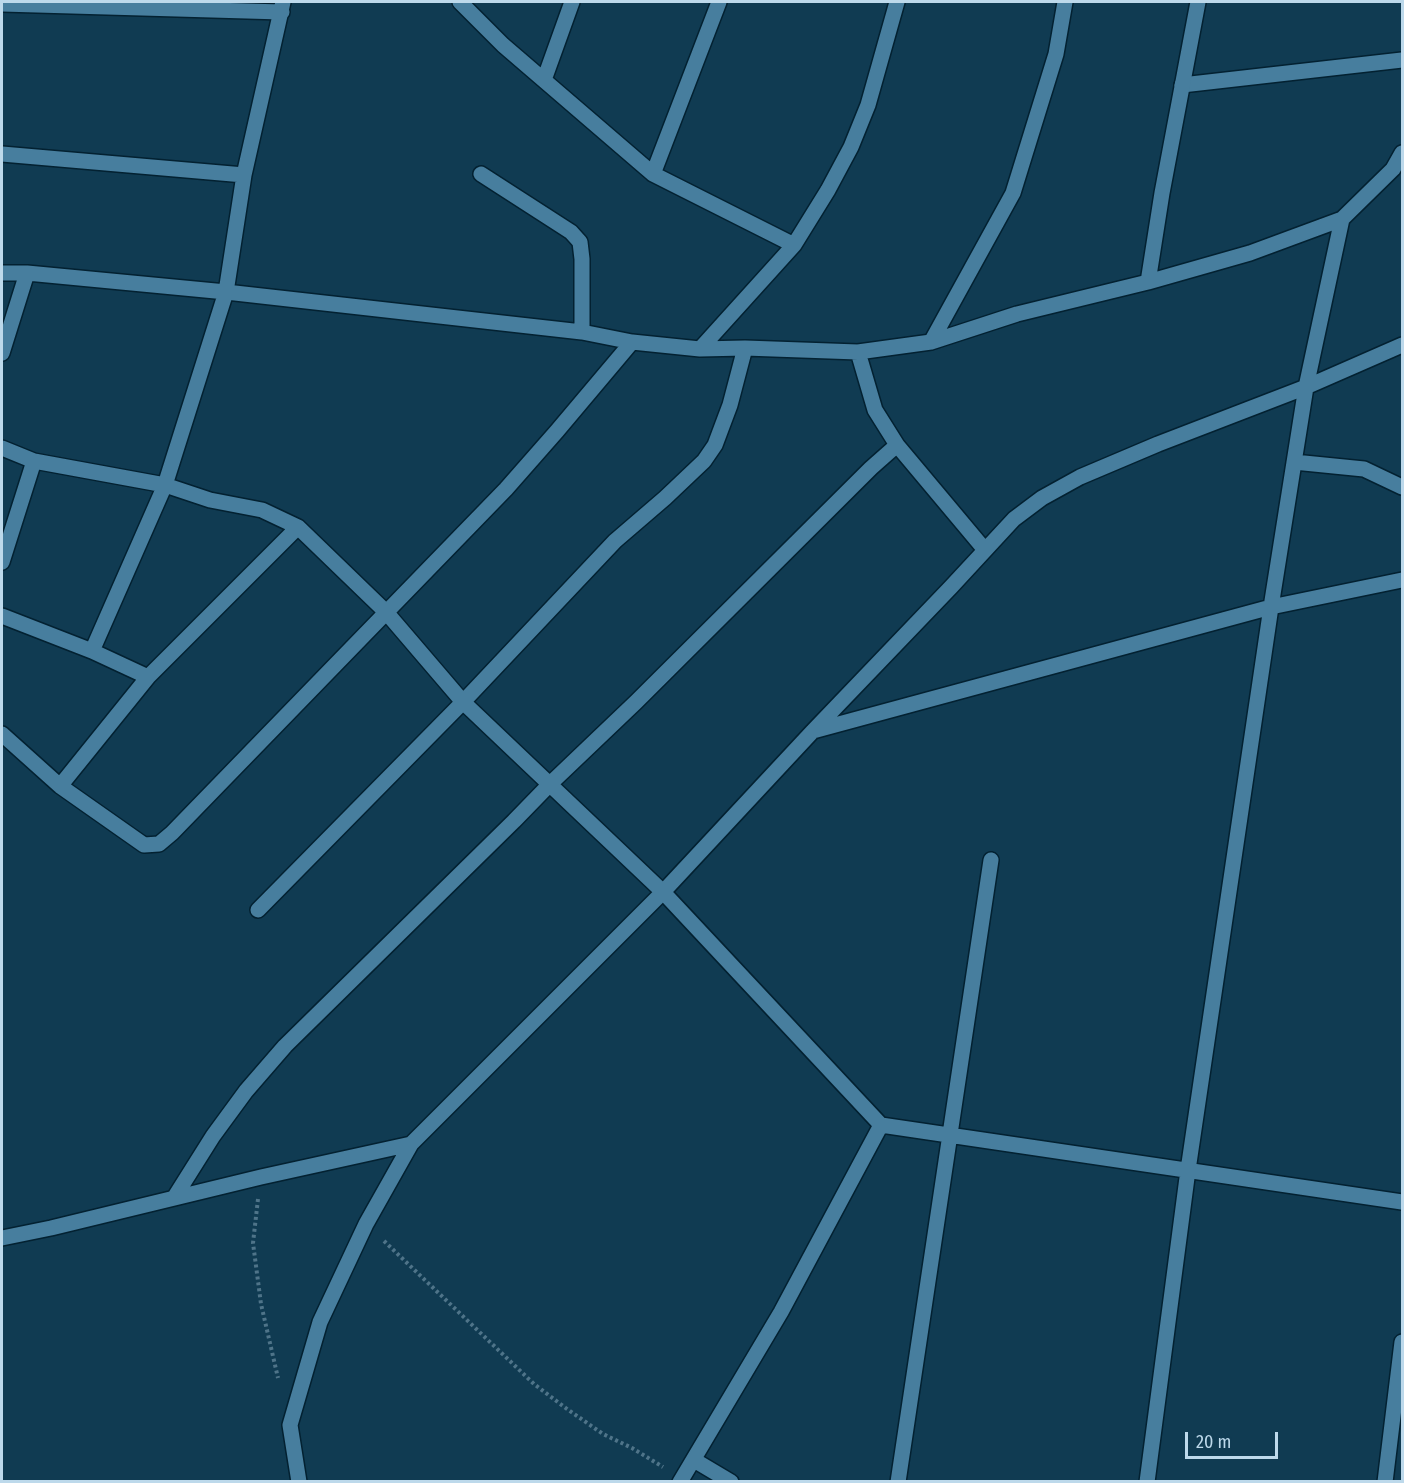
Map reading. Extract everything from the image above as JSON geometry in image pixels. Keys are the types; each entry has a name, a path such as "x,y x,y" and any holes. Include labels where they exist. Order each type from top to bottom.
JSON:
{"street":[{"path":"460,2 503,45 653,174 794,245"},
{"path":"544,80 572,2"},
{"path":"653,174 719,2"},
{"path":"700,349 794,245 828,190 868,105 897,2"},
{"path":"931,342 1013,193 1056,54 1065,2"},
{"path":"1148,282 1198,2"},
{"path":"2,4 283,7 244,175 226,292 165,485 92,651"},
{"path":"1182,85 1402,60"},
{"path":"2,273 27,273 226,292 582,332 632,342 700,349 745,348 858,352 931,342 1017,314 1148,282 1251,253 1342,219 1393,169 1402,153"},
{"path":"2,154 244,175"},
{"path":"481,174 571,232 580,243 582,332"},
{"path":"1147,1482 1188,1170 1293,462 1306,387 1342,219"},
{"path":"2,353 27,273"},
{"path":"2,734 60,786 144,845 159,844 506,489 632,342"},
{"path":"299,1482 290,1425 320,1322 366,1224 411,1144 663,892 1014,519 1042,498 1080,477 1158,444 1306,387 1402,345"},
{"path":"258,910 463,702 615,541 704,461 716,446 745,348"},
{"path":"858,352 875,410 897,445 985,550"},
{"path":"174,1198 213,1136 246,1091 285,1046 871,468 897,445"},
{"path":"2,448 34,461 165,485 210,500 261,510 298,527 386,612 463,702 663,892 881,1125 1402,1202"},
{"path":"2,562 34,461"},
{"path":"1293,462 1364,469 1402,487"},
{"path":"60,786 148,677 298,527"},
{"path":"812,732 1271,607 1402,580"},
{"path":"2,616 92,651 148,677"},
{"path":"898,1482 991,860"},
{"path":"681,1480 781,1312 881,1125"},
{"path":"2,1238 411,1144"},
{"path":"1384,1482 1402,1342"},
{"path":"694,1460 731,1482"}],"path":[{"path":"261,1177 253,1243 261,1304 280,1385"},
{"path":"366,1224 534,1384 603,1434 632,1448 681,1480"}]}
